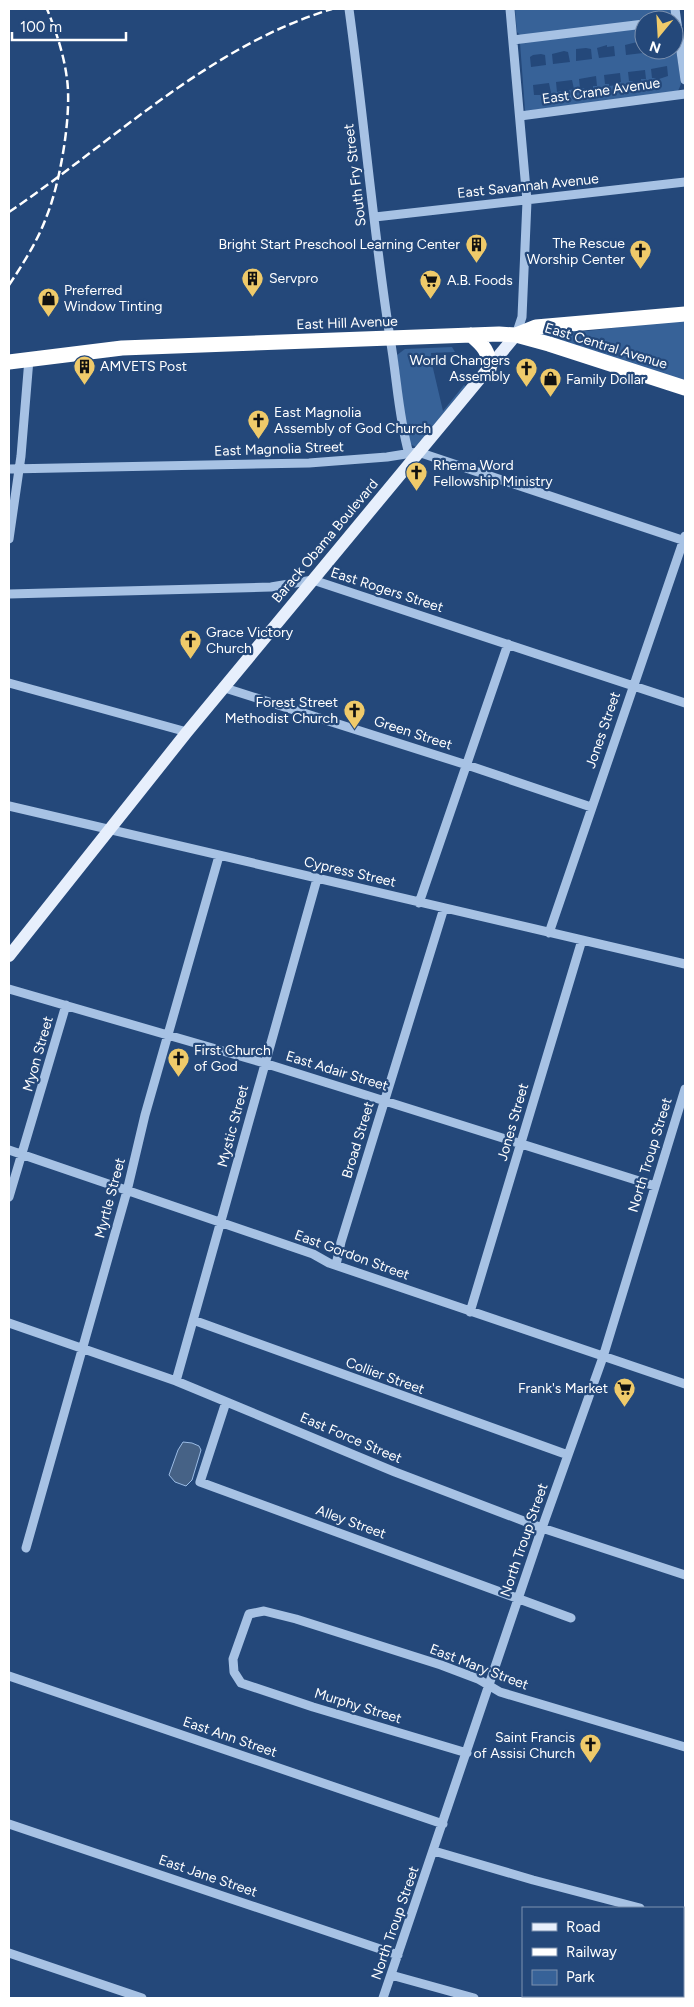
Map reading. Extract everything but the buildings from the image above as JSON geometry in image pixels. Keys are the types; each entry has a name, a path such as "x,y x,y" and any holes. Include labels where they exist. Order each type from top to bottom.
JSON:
{"highway":[{"name":"East Hill Avenue","path":"9,362 122,348 516,335 536,327 685,314"},
{"path":"471,335 486,350 489,368"},
{"name":"East Central Avenue","path":"516,335 685,388"}],"main road":[{"name":"Barack Obama Boulevard","path":"9,956 187,732 313,580 414,453 516,335"}],"street":[{"name":"South Fry Street","path":"350,9 382,289 400,417 414,453"},
{"path":"510,9 527,201 523,310 516,335"},
{"path":"513,40 634,25"},
{"path":"683,60 685,80"},
{"name":"East Crane Avenue","path":"520,116 685,94"},
{"name":"East Savannah Avenue","path":"375,217 685,182"},
{"path":"9,539 26,407 29,359"},
{"name":"East Magnolia Street","path":"9,469 310,463 414,453 685,539"},
{"name":"Jones Street","path":"549,933 685,539"},
{"name":"East Rogers Street","path":"9,594 271,587 313,580 685,703"},
{"path":"420,903 508,644"},
{"path":"9,684 187,732"},
{"name":"Green Street","path":"224,688 467,765 592,807"},
{"name":"Cypress Street","path":"9,806 685,964"},
{"name":"Myrtle Street","path":"26,1548 127,1191 145,1115 167,1036 219,856"},
{"name":"Mystic Street","path":"176,1381 317,879"},
{"name":"Broad Street","path":"336,1265 341,1242 444,908"},
{"name":"Jones Street","path":"470,1312 582,940"},
{"name":"East Adair Street","path":"9,989 264,1063 655,1186"},
{"name":"Myon Street","path":"9,1197 66,1005"},
{"name":"North Troup Street","path":"383,1998 602,1357 685,1088"},
{"name":"East Gordon Street","path":"9,1150 313,1254 336,1265 470,1312 685,1384"},
{"name":"Collier Street","path":"193,1320 568,1455"},
{"name":"East Force Street","path":"9,1323 82,1350 176,1381 395,1472 542,1528 685,1574"},
{"name":"Alley Street","path":"226,1402 200,1482 571,1618"},
{"name":"East Mary Street","path":"264,1610 441,1665 478,1679 500,1692 685,1747"},
{"name":"Murphy Street","path":"264,1610 249,1614 238,1641 233,1658 234,1672 241,1683 256,1690 467,1753"},
{"name":"East Ann Street","path":"9,1676 443,1824"},
{"name":"East Jane Street","path":"9,1824 398,1955"},
{"path":"434,1851 533,1880 636,1907"},
{"path":"9,1953 142,1998"},
{"path":"391,1975 474,1998"}],"green space":[{"path":"515,9 671,10 634,10 634,21 521,36 517,32"},
{"path":"634,29 634,43 625,45 626,55 634,54 634,60 678,60 681,84 678,91 525,110 520,43","holes":["607,45 607,47 614,46 615,56 599,58 597,48","576,49 591,49 592,59 576,61","568,52 570,62 553,64 552,54","533,55 545,55 546,65 531,67 530,57","667,66 668,76 656,80 656,78 652,78 651,69","645,70 646,79 633,83 633,81 629,81 628,72","620,73 621,82 617,83 617,85 609,86 609,84 605,84 604,75","596,76 597,86 593,86 593,89 585,90 580,88 579,79","572,80 574,89 569,90 569,92 557,92 556,82","549,83 551,93 534,95 533,85"]},
{"path":"685,320 685,384 533,333 587,331"},
{"path":"452,347 455,352 431,353 443,411 464,385 467,387 416,447 408,443 397,355 405,349"}],"shaded area":[{"path":"183,1442 199,1446 201,1450 192,1480 186,1486 175,1482 169,1475"}],"railway":[{"path":"9,285 34,244 46,218 56,187 64,149 68,111 67,79 59,43 47,9"},
{"path":"9,212 203,71 244,46 287,25 332,9"}],"place":[{"name":"Bright Start Preschool Learning Center","path":"476,263"},
{"name":"The Rescue Worship Center","path":"641,270"},
{"name":"Servpro","path":"253,297"},
{"name":"A.B. Foods","path":"431,299"},
{"name":"Preferred Window Tinting","path":"48,317"},
{"name":"AMVETS Post","path":"84,385"},
{"name":"World Changers Assembly","path":"526,387"},
{"name":"Family Dollar","path":"550,398"},
{"name":"East Magnolia Assembly of God Church","path":"258,439"},
{"name":"Rhema Word Fellowship Ministry","path":"417,492"},
{"name":"Grace Victory Church","path":"190,659"},
{"name":"Forest Street Methodist Church","path":"354,729"},
{"name":"First Church of God","path":"178,1077"},
{"name":"Frank's Market","path":"624,1407"},
{"name":"Saint Francis of Assisi Church","path":"591,1764"}]}
